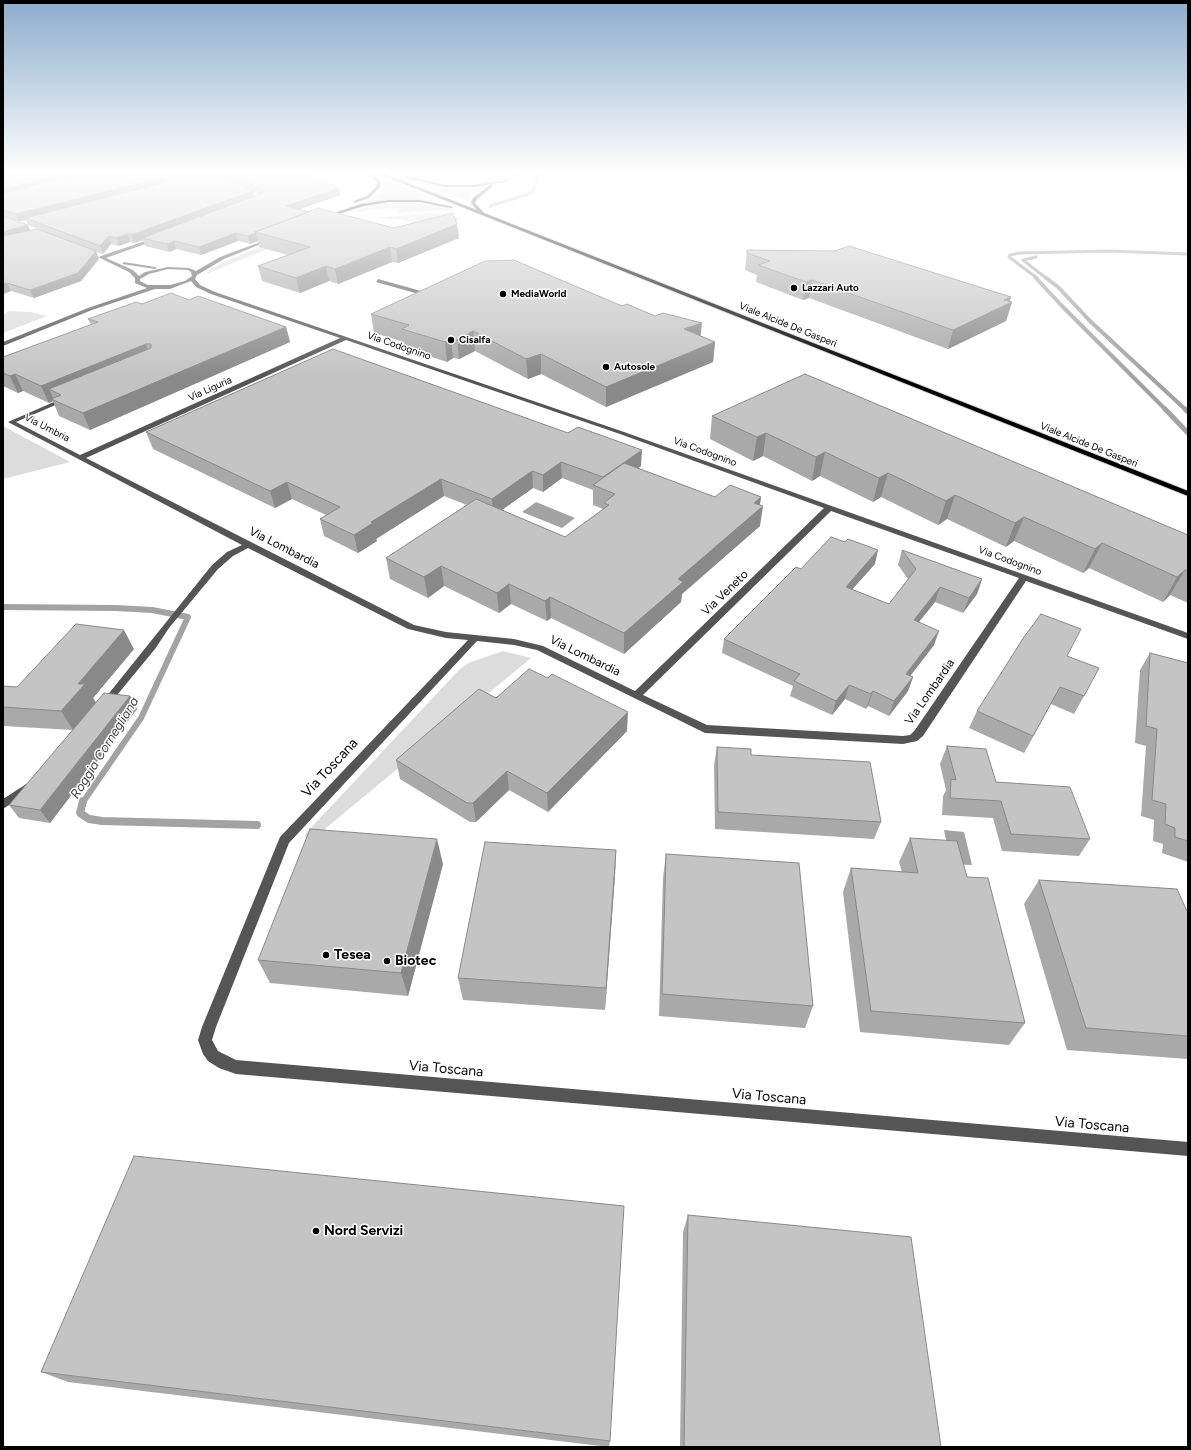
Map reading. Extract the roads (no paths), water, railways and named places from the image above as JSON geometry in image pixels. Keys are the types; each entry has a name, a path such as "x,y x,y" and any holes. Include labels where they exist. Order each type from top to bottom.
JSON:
{"main road":[{"name":"Viale Alcide De Gasperi","path":"550,242 1188,494"}],"street":[{"path":"102,258 146,242"},
{"path":"203,263 222,258 264,242"},
{"path":"95,255 112,261 161,269"},
{"path":"3,344 90,309 154,288 170,287 194,276 222,258"},
{"path":"112,261 131,271 138,278 137,282 139,284"},
{"path":"138,278 147,273 161,269 196,264"},
{"name":"Via Codognino","path":"176,268 189,269 198,286 213,293 622,433 1188,636"},
{"path":"378,281 426,294"},
{"path":"90,309 139,284 154,288"},
{"name":"Via Codognino","path":"170,287 213,293"},
{"name":"Via Liguria","path":"82,457 346,338"},
{"name":"Via Umbria","path":"75,395 11,422 82,457"},
{"name":"Via Lombardia","path":"82,457 248,545 411,627 446,635 514,642 540,648 705,729 903,740 913,738 919,733 1024,577"},
{"name":"Via Veneto","path":"636,696 830,507"},
{"path":"97,713 152,647 166,626 215,567 230,554 248,545"},
{"name":"Via Toscana","path":"475,638 284,840 209,1027 205,1040 208,1049 213,1056 224,1063 236,1066 1188,1150"},
{"path":"3,805 29,786 39,776"}],"waterway":[{"path":"1037,278 1009,257 1010,255 1020,253 1109,251 1188,254"},
{"path":"1036,257 1023,260 1046,278"},
{"path":"1035,277 1165,409"},
{"path":"1045,277 1058,287 1090,321 1186,410"},
{"path":"1165,409 1188,433"},
{"name":"Roggia Cornegliana","path":"3,607 116,608 152,610 188,617 141,718 83,802"},
{"name":"Roggia Cornegliana","path":"83,801 80,813 89,819 102,821 257,825"}],"place":[{"name":"Lazzari Auto","path":"794,288"},
{"name":"MediaWorld","path":"503,294"},
{"name":"Cisalfa","path":"451,340"},
{"name":"Autosole","path":"606,367"},
{"name":"Tesea","path":"326,955"},
{"name":"Biotec","path":"387,961"},
{"name":"Nord Servizi","path":"316,1231"}]}
